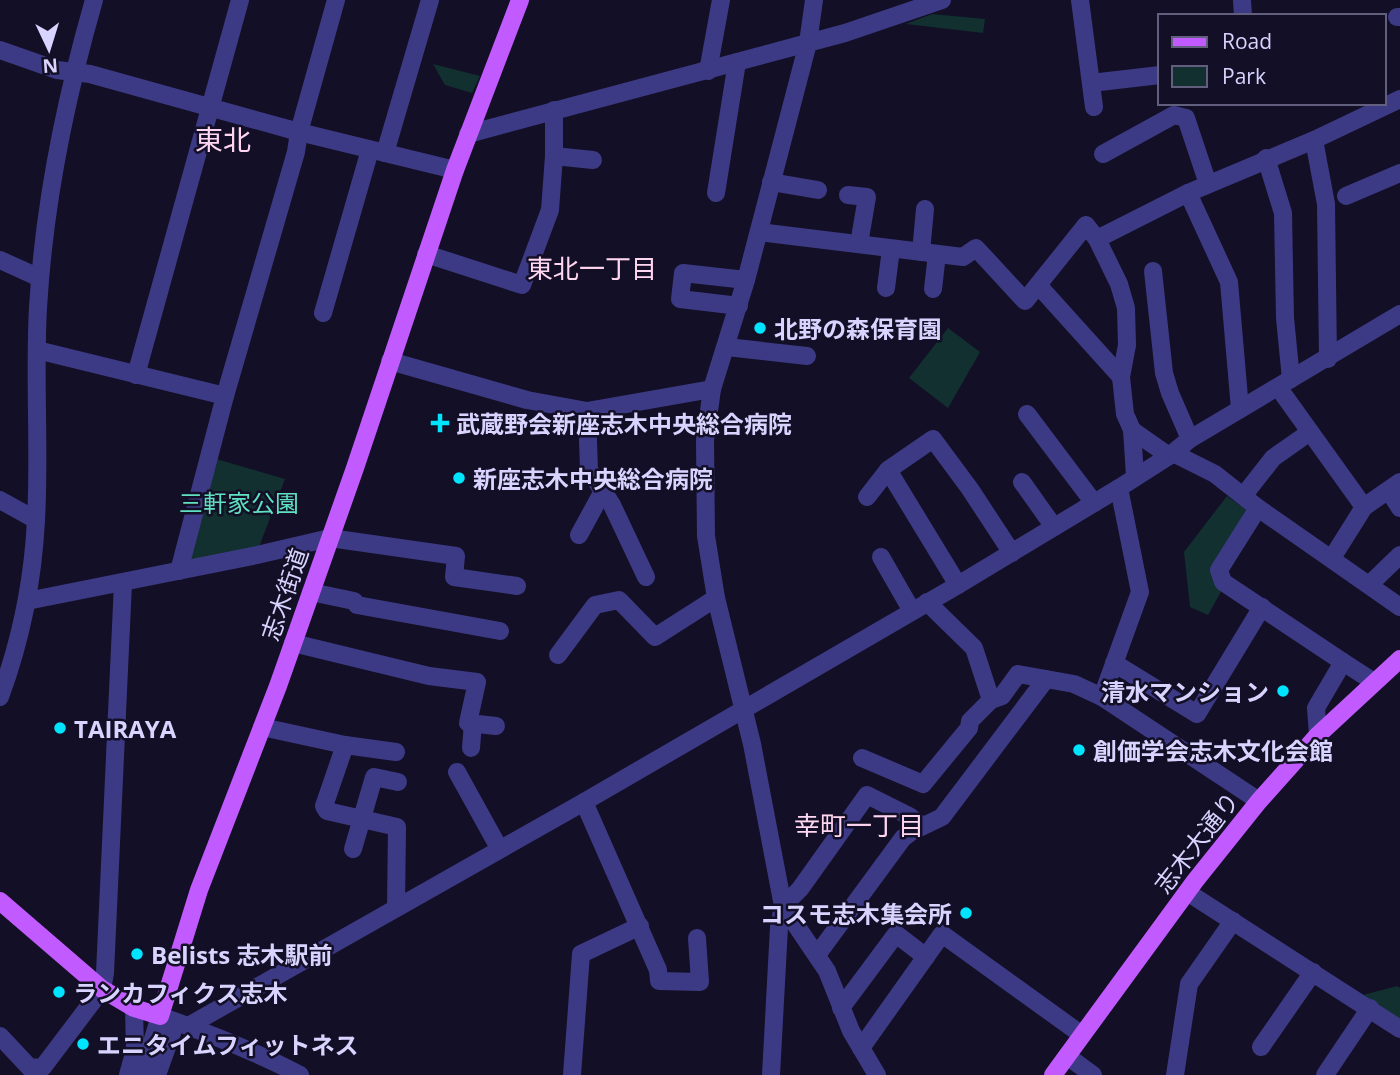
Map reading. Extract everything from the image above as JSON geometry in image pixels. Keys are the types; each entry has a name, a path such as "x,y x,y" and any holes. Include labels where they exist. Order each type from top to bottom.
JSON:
{"main road":[{"name":"志木街道","path":"175,1021 203,880 293,643 455,170 520,0"},
{"name":"志木大通り","path":"1053,1075 1187,892 1259,801 1318,735 1400,659"},
{"path":"0,901 102,989 134,1008 175,1021"}],"street":[{"path":"1,694 27,601 36,520 40,278 52,177 74,71 94,0"},
{"path":"136,375 240,0"},
{"path":"179,570 336,0"},
{"path":"323,313 430,0"},
{"path":"708,71 721,0"},
{"path":"771,1075 778,939 783,906 744,707 739,700 716,598 705,524 705,440 712,389 759,232 808,43 814,0"},
{"path":"468,134 808,43 942,0"},
{"path":"1080,0 1094,107"},
{"path":"0,50 57,70 74,71 299,132 455,170"},
{"path":"716,193 737,62"},
{"path":"1091,83 1158,75"},
{"path":"1097,239 1188,193 1314,140 1400,99"},
{"path":"426,254 522,285 550,210 554,110"},
{"path":"1103,154 1174,115 1186,118 1208,184"},
{"path":"1314,140 1326,204 1328,359"},
{"path":"554,156 593,160"},
{"path":"1266,158 1283,212 1285,383 1310,432 1364,507"},
{"path":"1346,196 1400,173"},
{"path":"771,182 818,190"},
{"path":"1188,193 1229,282 1240,409"},
{"path":"848,194 867,197 859,244"},
{"path":"925,209 933,289"},
{"path":"759,232 963,257 976,248 1026,301 1086,225 1097,239 1119,284 1126,308 1127,345 1121,377 1125,414 1132,430 1135,477"},
{"path":"886,288 891,249"},
{"path":"0,260 40,278"},
{"path":"1153,271 1164,373 1190,439"},
{"path":"739,306 680,299 682,272 746,279"},
{"path":"1038,285 1121,377"},
{"path":"142,1075 175,1021 396,908 584,802 1013,553 1119,488 1190,439 1400,314"},
{"path":"727,346 807,356"},
{"path":"37,350 225,396"},
{"path":"390,361 527,400 587,411 712,389"},
{"path":"587,411 589,470 612,505 646,577"},
{"path":"1027,414 1094,503"},
{"path":"1132,430 1171,454 1215,474 1258,508 1400,607"},
{"path":"1244,495 1273,458 1310,432"},
{"path":"867,497 888,470 933,439 1013,553"},
{"path":"888,470 958,585"},
{"path":"1022,482 1054,527"},
{"path":"1332,558 1364,507 1394,486 1400,508"},
{"path":"1102,697 1140,592 1119,488"},
{"path":"579,535 603,491"},
{"path":"0,500 36,520"},
{"path":"1258,508 1219,570 1223,582 1374,682"},
{"path":"27,601 330,538 456,556 454,577 517,586"},
{"path":"1369,585 1400,555"},
{"path":"881,557 919,607 974,648 991,700"},
{"path":"0,1037 30,1068 43,1067 102,989 105,972 123,583"},
{"path":"311,592 354,601 357,605 500,631"},
{"path":"558,656 595,605 619,600 654,638 716,598"},
{"path":"1114,663 1197,714 1262,607"},
{"path":"293,643 429,676 477,682 468,723 496,726"},
{"path":"1318,735 1316,708 1343,662"},
{"path":"862,758 923,784 969,728 970,721 991,700 1002,696 1018,674 1074,684 1102,697 1259,801"},
{"path":"817,955 903,838 942,817 1046,680"},
{"path":"471,748 473,723"},
{"path":"262,727 345,745 396,752"},
{"path":"345,745 324,806 327,811 397,827 396,908"},
{"path":"457,772 499,848"},
{"path":"353,849 374,777 398,782"},
{"path":"783,906 800,889 867,796 909,816 922,826"},
{"path":"584,802 658,970 659,981 700,982 697,938"},
{"path":"1187,892 1400,1029"},
{"path":"783,906 817,955 834,986 850,1031 877,1075"},
{"path":"1175,1075 1189,984 1233,921"},
{"path":"572,1075 581,954 639,926"},
{"path":"841,1008 896,934 926,957"},
{"path":"861,1048 942,934 1082,1035"},
{"path":"1261,1046 1313,972"},
{"path":"128,1075 135,1050 134,1008"},
{"path":"1326,1074 1370,1008"},
{"path":"157,1075 175,1021"},
{"path":"175,1021 271,1060 300,1075"},
{"path":"1067,1056 1093,1075"}],"green space":[{"path":"932,14 985,19 983,33 906,24"},
{"path":"433,64 480,76 472,93 445,85"},
{"path":"948,328 980,352 948,408 909,378"},
{"name":"三軒家公園","path":"216,459 285,479 259,547 193,563 189,558"},
{"path":"1227,496 1246,510 1215,567 1223,588 1208,615 1190,607 1184,552"},
{"path":"1397,986 1400,988 1400,1020 1363,995"}],"place":[{"name":"北野の森保育園","path":"760,328"},
{"name":"武蔵野会新座志木中央総合病院","path":"440,423"},
{"name":"新座志木中央総合病院","path":"459,478"},
{"name":"清水マンション","path":"1283,691"},
{"name":"TAIRAYA","path":"60,728"},
{"name":"創価学会志木文化会館","path":"1079,750"},
{"name":"コスモ志木集会所","path":"966,913"},
{"name":"Belists 志木駅前","path":"137,954"},
{"name":"ランカフィクス志木","path":"59,992"},
{"name":"エニタイムフィットネス","path":"83,1044"}],"district":[{"name":"東北","path":"223,139"},
{"name":"東北一丁目","path":"592,268"},
{"name":"幸町一丁目","path":"859,825"}]}
